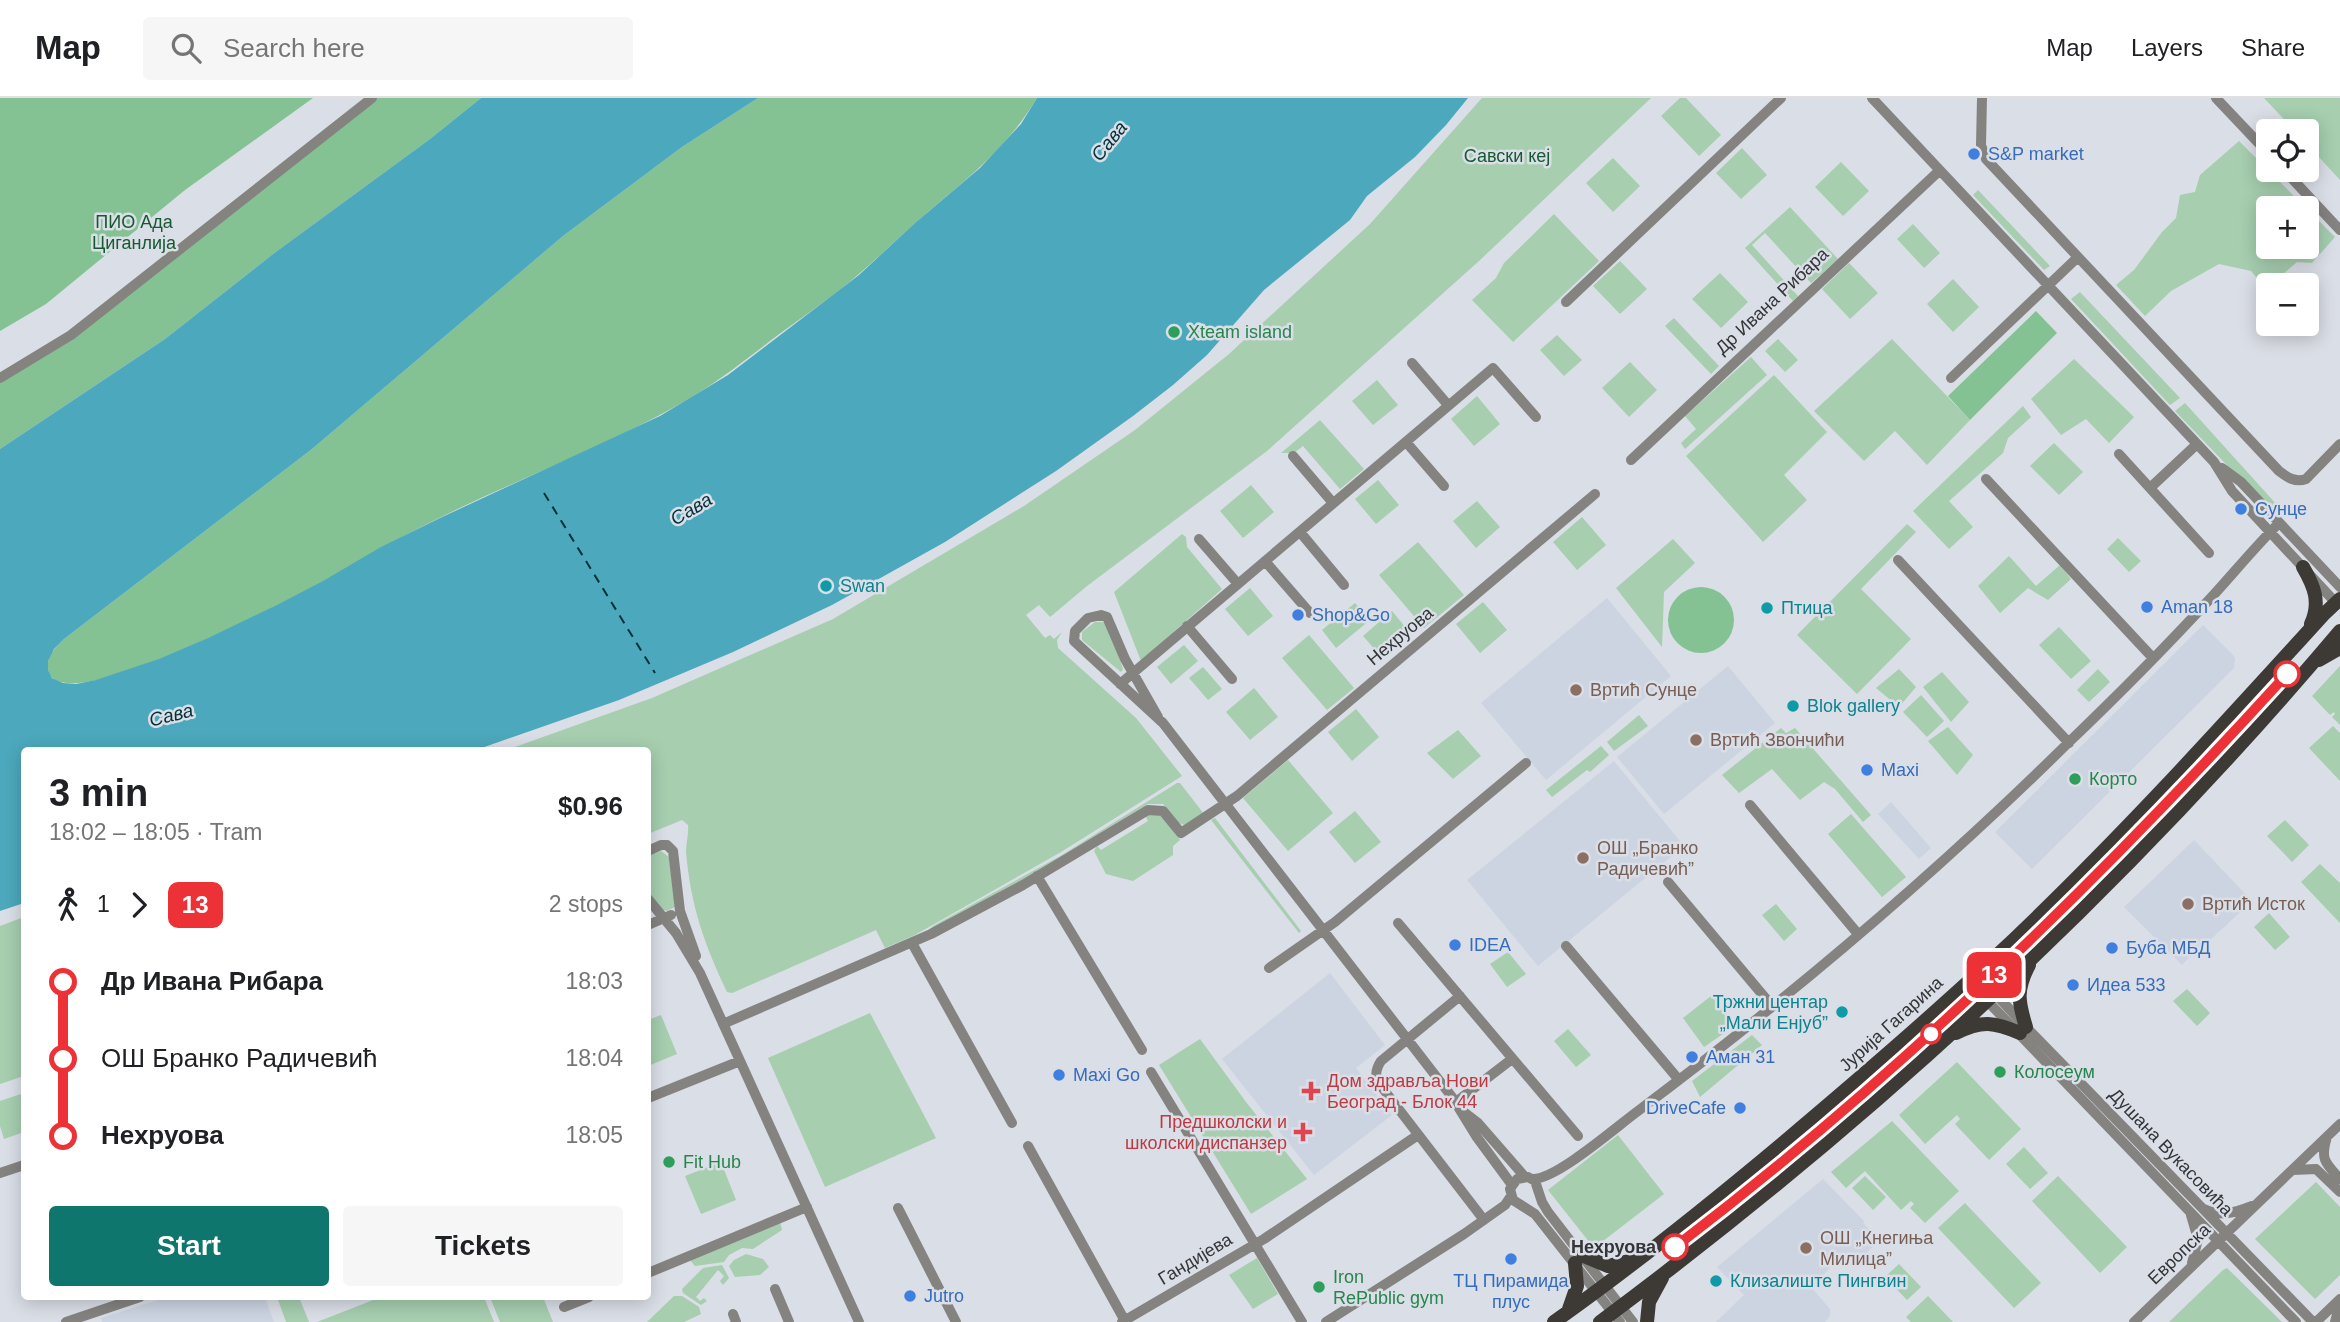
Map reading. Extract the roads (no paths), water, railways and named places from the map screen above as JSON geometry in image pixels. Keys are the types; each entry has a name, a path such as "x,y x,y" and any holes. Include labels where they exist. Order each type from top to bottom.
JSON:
{"main road":[{"path":"2303,567 2313,586 2317,606 2306,634"},
{"name":"Јурија Гагарина","path":"1553,1322 1650,1251 1816,1116 1972,977 2141,811 2306,634 2339,603"},
{"path":"1600,1322 1618,1314 1667,1271 1796,1168 1990,997 2205,783 2340,631"},
{"path":"2309,666 2340,648"},
{"path":"1942,1040 1968,1027 1987,1023 2023,1030 2019,987 2038,951"},
{"path":"1567,1313 1577,1290 1579,1260 1614,1265 1650,1251"},
{"path":"1647,1322 1649,1302 1667,1271"}],"street":[{"path":"0,378 71,335 372,98"},
{"path":"1566,302 1781,98"},
{"path":"1872,98 2214,462 2241,482 2340,587"},
{"path":"1982,98 1981,145 1986,159 2285,475 2294,480 2306,479 2340,444"},
{"path":"2216,98 2256,140"},
{"name":"Др Ивана Рибара","path":"1631,460 1939,171"},
{"path":"2295,182 2340,230"},
{"path":"1951,378 2078,257"},
{"path":"1412,363 1448,405"},
{"path":"1120,684 1493,368 1536,417"},
{"path":"1406,442 1444,486"},
{"path":"2150,488 2197,444"},
{"path":"2119,454 2209,553"},
{"path":"1293,456 1333,503"},
{"path":"2214,462 2232,491 2339,603"},
{"path":"1986,479 2152,657"},
{"name":"Нехруова","path":"912,943 1037,876 1149,810 1163,811 1181,834 1226,804 1595,494"},
{"path":"1534,1185 1679,1080 1772,1006 1978,831 2069,743 2206,603 2279,523"},
{"path":"1300,531 1344,585"},
{"path":"1199,539 1238,584"},
{"path":"1898,560 2069,743"},
{"path":"1265,561 1310,612"},
{"path":"1158,717 1074,641 1075,631 1088,618 1101,615 1109,619 1133,673 1158,717 1459,1107 1514,1199 1535,1214 1579,1260"},
{"path":"1187,626 1232,680"},
{"path":"1269,968 1323,930 1526,763"},
{"path":"1750,805 1858,934"},
{"path":"651,850 667,845 673,851 680,911 700,972 859,1322"},
{"path":"1037,876 1142,1050"},
{"path":"1668,882 1772,1006"},
{"path":"651,902 665,918 700,972"},
{"path":"651,924 680,911"},
{"path":"1398,923 1578,1136"},
{"path":"723,1024 912,943 1012,1123"},
{"path":"1566,946 1679,1080"},
{"name":"Душана Вукасовића","path":"1972,977 2222,1237 2296,1322"},
{"path":"1460,996 1381,1061 1376,1072 1377,1080 1384,1090 1484,1220"},
{"path":"1459,1107 1512,1059"},
{"path":"651,1097 740,1061"},
{"name":"Гандијева","path":"1028,1146 1123,1321 1254,1245 1151,1072"},
{"path":"1459,1107 1478,1123 1534,1185 1579,1260 1618,1314 1633,1322"},
{"name":"Европска","path":"2134,1322 2340,1124"},
{"path":"1302,1322 1254,1245 1419,1135"},
{"path":"2327,1137 2323,1152 2325,1161 2340,1179"},
{"path":"0,1173 21,1166"},
{"path":"2292,1170 2316,1169 2340,1192"},
{"path":"1514,1199 1517,1179 1534,1185"},
{"path":"1326,1322 1514,1199 1534,1203 1534,1185"},
{"path":"2191,1267 2198,1239 2194,1208 2225,1215 2258,1203"},
{"path":"651,1272 807,1207"},
{"path":"898,1208 956,1322"},
{"name":"Душана Вукасовића","path":"2222,1237 2315,1322"},
{"path":"775,1289 789,1322"},
{"path":"66,1322 131,1300"},
{"path":"564,1307 582,1300"},
{"path":"2315,1322 2340,1301"},
{"path":"2334,1322 2340,1301"},
{"path":"2148,1322 2149,1308"}],"water":[{"name":"Сава","path":"481,98 758,98 682,147 563,236 312,449 64,639 54,649 48,661 52,678 63,683 76,684 96,680 159,659 208,638 275,606 381,547 440,518 660,416 728,375 859,275 980,168 1021,124 1037,98 1468,98 1415,157 1367,196 1350,220 1264,290 1207,355 1173,385 1056,471 945,542 832,605 733,652 619,700 484,747 21,747 21,904 0,911 0,449 165,339 273,254 430,139"}],"tram line":[{"name":"13","path":"1675,1247 1809,1142 1931,1034 2106,866 2189,782 2287,674"}],"place":[{"name":"S&P market","path":"1974,154"},
{"name":"Xteam island","path":"1174,332"},
{"name":"Сунце","path":"2241,509"},
{"name":"Swan","path":"826,586"},
{"name":"Aman 18","path":"2147,607"},
{"name":"Птица","path":"1767,608"},
{"name":"Shop&Go","path":"1298,615"},
{"name":"Вртић Сунце","path":"1576,690"},
{"name":"Blok gallery","path":"1793,706"},
{"name":"Вртић Звончићи","path":"1696,740"},
{"name":"Maxi","path":"1867,770"},
{"name":"Корто","path":"2075,779"},
{"name":"ОШ „Бранко Радичевић”","path":"1583,858"},
{"name":"Вртић Исток","path":"2188,904"},
{"name":"IDEA","path":"1455,945"},
{"name":"Буба МБД","path":"2112,948"},
{"name":"Идеа 533","path":"2073,985"},
{"name":"Тржни центар „Мали Енјуб”","path":"1842,1012"},
{"name":"Аман 31","path":"1692,1057"},
{"name":"Колосеум","path":"2000,1072"},
{"name":"Maxi Go","path":"1059,1075"},
{"name":"Дом здравља Нови Београд - Блок 44","path":"1311,1091"},
{"name":"DriveCafe","path":"1740,1108"},
{"name":"Предшколски и школски диспанзер","path":"1303,1132"},
{"name":"Fit Hub","path":"669,1162"},
{"name":"Нехруова","path":"1675,1247"},
{"name":"ОШ „Кнегиња Милица”","path":"1806,1248"},
{"name":"ТЦ Пирамида плус","path":"1511,1259"},
{"name":"Клизалиште Пингвин","path":"1716,1281"},
{"name":"Iron RePublic gym","path":"1319,1287"},
{"name":"Jutro","path":"910,1296"}],"park label":[{"name":"Савски кеј","path":"1507,156"},
{"name":"ПИО Ада Циганлија","path":"134,232"}]}
